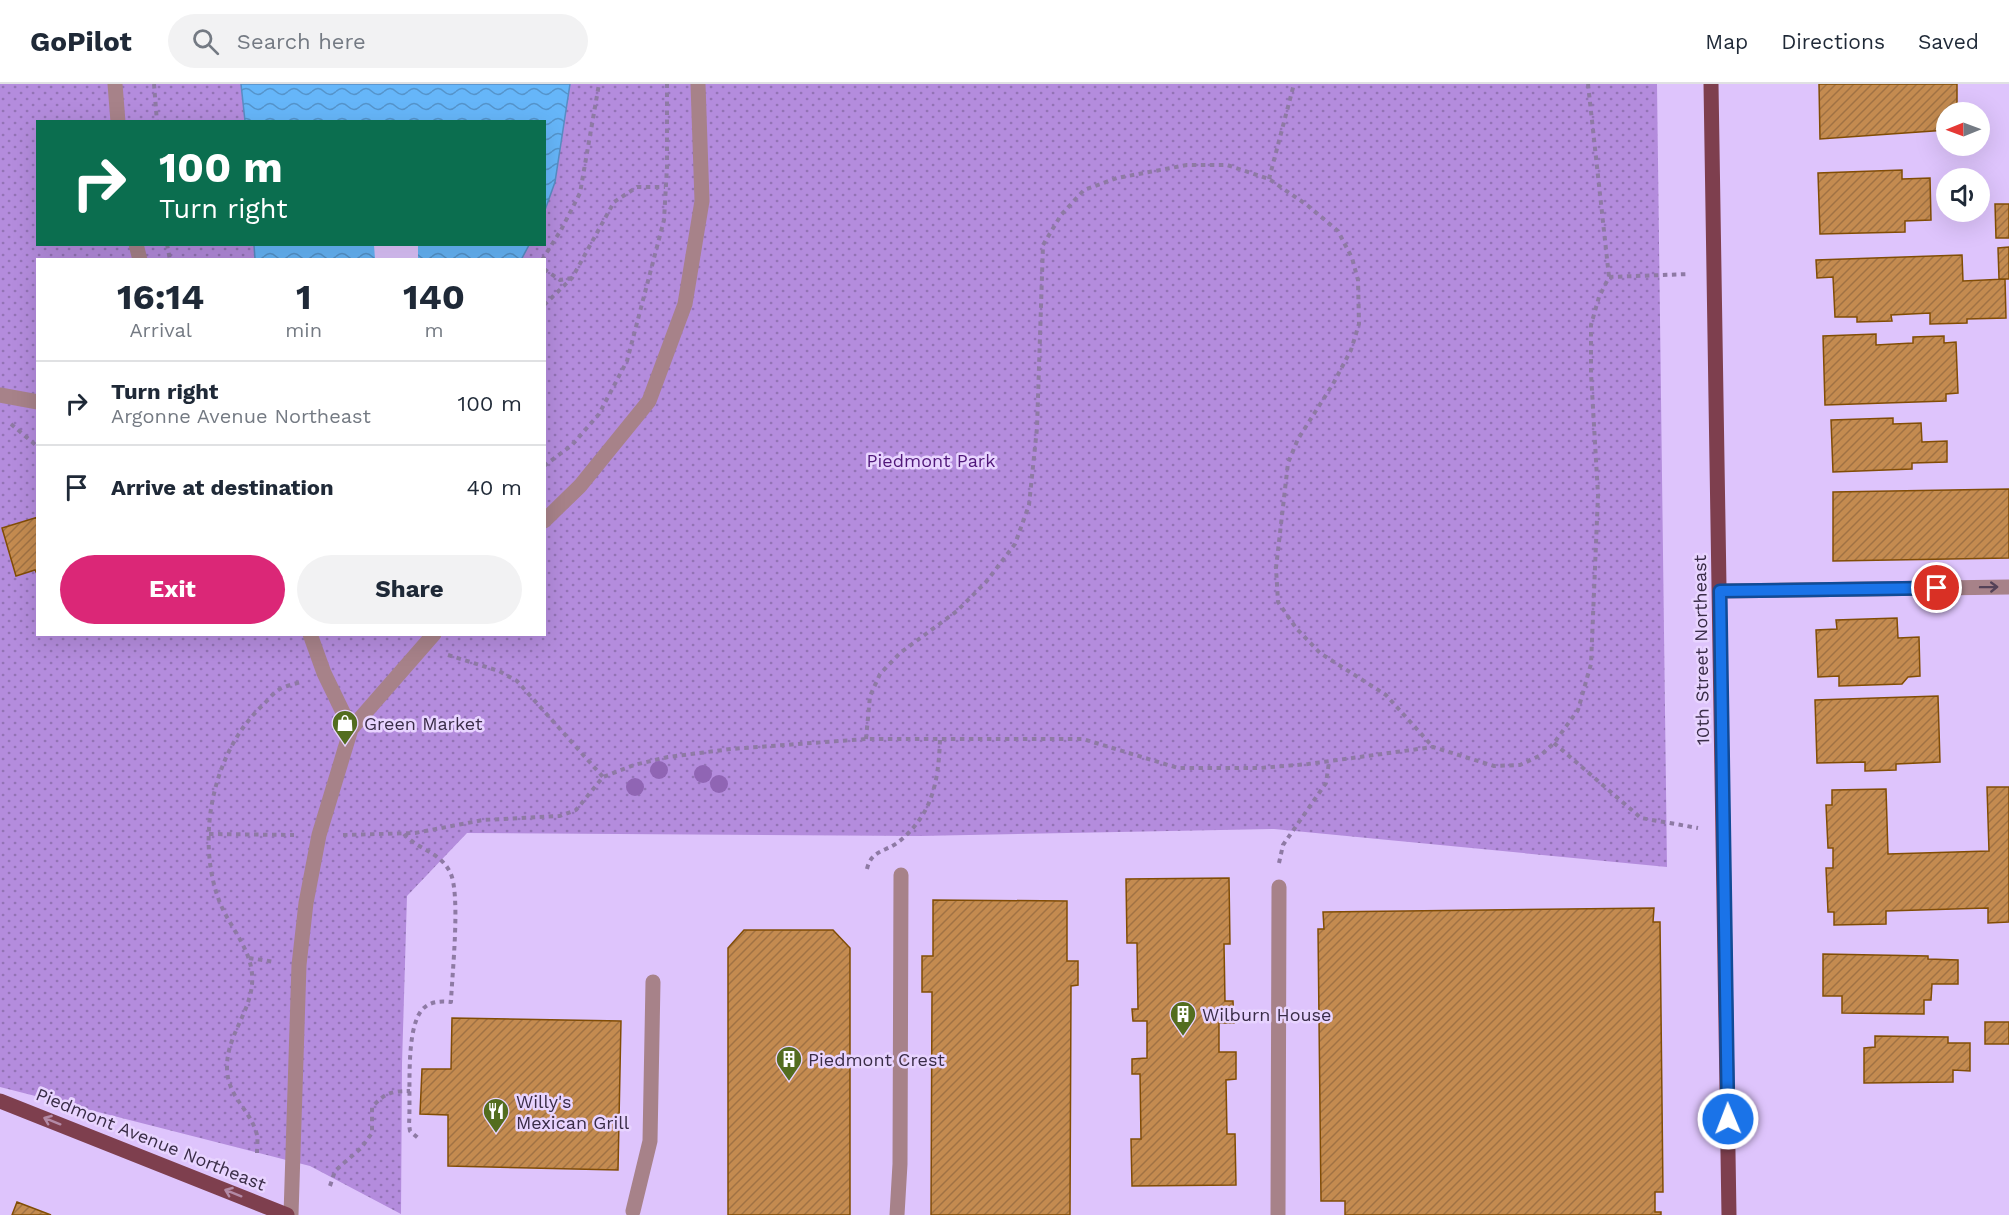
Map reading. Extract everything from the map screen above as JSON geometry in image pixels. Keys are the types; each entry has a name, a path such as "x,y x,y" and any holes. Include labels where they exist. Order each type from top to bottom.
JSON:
{"main road":[{"name":"10th Street Northeast","path":"1711,84 1729,1215"},
{"name":"Piedmont Avenue Northeast","path":"0,1101 289,1215"}],"street":[{"path":"115,84 118,120"},
{"path":"546,519 580,486 649,401 685,304 702,201 698,84"},
{"path":"0,396 36,402"},
{"path":"1720,591 2009,587"},
{"path":"311,636 324,673 351,729"},
{"path":"289,1215 299,965 306,903 319,836 351,729 432,636"},
{"path":"897,1215 900,1164 901,875"},
{"path":"1278,1215 1279,888"},
{"path":"633,1211 650,1141 653,982"}],"path":[{"path":"154,84 157,120"},
{"path":"543,258 580,193 599,84"},
{"path":"546,464 572,445 598,414 627,361 664,220 667,167 667,84"},
{"path":"1269,179 1294,84"},
{"path":"209,834 319,836 404,834 483,820 560,816 576,810 603,777 634,765 668,757 731,749 866,739 1083,739 1178,768 1260,768 1329,762 1433,747 1494,766 1520,765 1541,755 1554,743 1578,710 1591,664 1598,495 1591,373 1591,325 1599,297 1609,277 1588,84"},
{"path":"866,739 870,696 880,674 900,652 957,611 986,582 1015,544 1029,505 1036,428 1043,245 1061,215 1084,190 1117,178 1187,165 1227,165 1269,179 1307,205 1338,231 1352,258 1358,280 1359,324 1351,350 1333,384 1298,439 1288,463 1275,568 1278,602 1296,628 1320,653 1386,695 1433,747"},
{"path":"546,303 572,278 614,202 637,187 665,187"},
{"path":"546,270 560,280 572,278"},
{"path":"1609,277 1714,273"},
{"path":"7,420 36,445"},
{"path":"422,647 499,671 517,681 603,777"},
{"path":"257,1153 257,1135 231,1090 227,1070 231,1038 244,1016 252,975 249,958 220,904 214,880 209,834 213,796 222,766 236,738 254,713 280,689 324,673"},
{"path":"867,869 869,860 874,855 897,842 918,823 932,796 939,768 940,739"},
{"path":"1554,743 1641,818 1722,831"},
{"path":"1279,888 1278,865 1283,845 1326,783 1329,762"},
{"path":"404,834 435,854 450,872 456,891 451,1002 436,1001 421,1011 412,1032 409,1124 410,1131 418,1138"},
{"path":"330,1186 335,1171 362,1148 372,1133 370,1119 372,1107 382,1096 394,1091 410,1091"}],"green space":[{"name":"Piedmont Park","path":"0,84 1657,84 1667,867 1274,829 920,836 467,833 407,896 402,1064 401,1214 310,1166 0,1087"}],"water":[{"path":"241,84 570,84 555,182 546,207 546,120 245,120"},
{"path":"254,246 528,246 522,258 255,258"}],"pier":[{"path":"374,246 418,246 418,258 375,258"}],"building":[{"path":"1819,84 1957,84 1957,102 1936,102 1936,131 1820,139"},
{"path":"1902,170 1902,179 1930,178 1931,220 1905,221 1905,232 1820,234 1818,173"},
{"path":"1995,204 2009,204 2009,238 1996,238"},
{"path":"2009,247 2009,279 1999,279 1998,248"},
{"path":"1962,255 1963,281 2005,279 2006,318 1967,319 1967,323 1930,324 1930,313 1891,315 1892,321 1857,322 1857,317 1835,317 1833,277 1817,278 1816,260"},
{"path":"1876,334 1876,345 1913,343 1913,337 1944,336 1944,343 1956,342 1958,393 1946,394 1946,401 1825,405 1823,336"},
{"path":"1893,418 1893,424 1921,423 1922,442 1947,441 1947,462 1912,463 1912,469 1833,472 1831,420"},
{"path":"2009,489 2009,558 1833,561 1833,492"},
{"path":"36,518 36,572 35,570 16,576 2,528"},
{"path":"1897,618 1898,638 1919,637 1920,676 1908,677 1902,684 1839,686 1839,676 1818,677 1816,630 1837,629 1836,620"},
{"path":"1938,696 1940,762 1896,764 1896,770 1865,771 1865,762 1817,763 1815,700"},
{"path":"1987,787 2009,787 2009,922 1988,923 1988,908 1886,911 1886,924 1834,925 1834,912 1828,912 1826,868 1833,868 1833,848 1828,848 1826,805 1832,805 1832,790 1886,789 1888,854 1989,851"},
{"name":"Wilburn House","path":"1229,878 1230,944 1224,944 1225,1001 1233,1001 1234,1023 1219,1023 1219,1052 1236,1052 1236,1079 1226,1080 1227,1134 1235,1134 1236,1185 1132,1186 1131,1139 1141,1139 1140,1074 1132,1074 1132,1059 1147,1058 1147,1021 1133,1021 1132,1009 1138,1009 1137,943 1127,943 1126,879"},
{"path":"933,900 1067,901 1067,961 1078,961 1078,985 1071,986 1070,1215 931,1215 932,992 922,992 922,956 933,956"},
{"path":"1654,908 1653,922 1660,922 1663,1192 1655,1192 1655,1212 1661,1212 1661,1215 1345,1215 1345,1201 1321,1201 1318,929 1324,929 1323,912"},
{"name":"Piedmont Crest","path":"744,930 833,930 850,948 850,1215 728,1215 728,948"},
{"path":"1823,954 1928,956 1928,959 1958,960 1958,984 1932,984 1931,1000 1924,1000 1924,1014 1842,1013 1842,996 1823,996"},
{"path":"452,1018 621,1021 618,1170 448,1166 448,1115 420,1114 422,1069 451,1069"},
{"path":"1985,1022 2009,1022 2009,1044 1985,1044"},
{"path":"1875,1036 1948,1037 1948,1043 1970,1043 1970,1071 1953,1070 1953,1082 1864,1083 1864,1048 1875,1047"},
{"path":"17,1202 51,1215 12,1215"}],"place":[{"name":"Green Market","path":"345,746"},
{"name":"Wilburn House","path":"1183,1037"},
{"name":"Piedmont Crest","path":"789,1082"},
{"name":"Willy's Mexican Grill","path":"496,1134"}],"route":[{"path":"1728,1119 1720,591 1937,588"}]}
